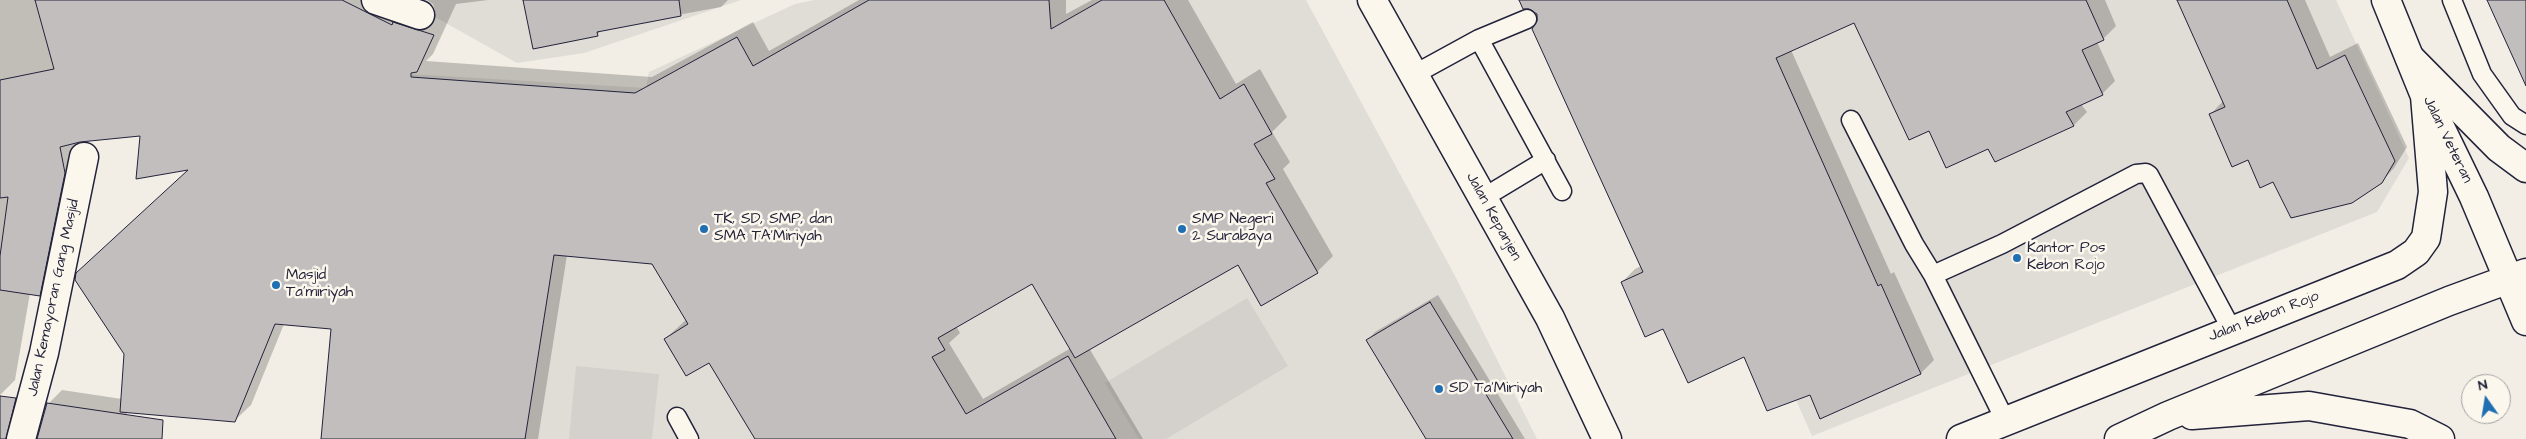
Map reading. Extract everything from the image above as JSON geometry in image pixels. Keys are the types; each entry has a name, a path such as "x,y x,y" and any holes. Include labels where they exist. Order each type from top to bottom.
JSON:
{"main road":[{"path":"376,0 420,15"},
{"name":"Jalan Kepanjen","path":"1372,0 1550,318 1607,439"},
{"name":"Jalan Veteran","path":"2386,0 2425,96 2474,197 2517,276 2526,321"},
{"path":"2410,58 2499,148 2526,168"},
{"name":"Jalan Kebon Rojo","path":"1961,439 2397,265 2416,252 2426,238 2433,192 2425,96"},
{"name":"Jalan Kemayoran Gang Masjid","path":"21,439 44,352 84,157"},
{"path":"2119,439 2168,416 2449,301 2517,276"},
{"path":"2168,416 2309,406 2410,424 2440,439"}],"lane":[{"path":"2452,0 2482,74 2512,116 2526,125"},
{"path":"1415,74 1480,39 1527,19"},
{"path":"1480,39 1562,191"},
{"path":"1851,120 1914,244 1933,275 2006,422"},
{"path":"1482,198 1546,160"},
{"path":"1933,275 2002,244 2136,174 2146,173 2149,174 2232,330"},
{"path":"677,417 689,439"}],"shaded area":[{"path":"401,0 741,0 584,53 517,63"},
{"path":"814,0 1306,0 1455,276 1537,439 445,439 410,74 646,88 649,72 795,4"},
{"name":"Kantor Pos Kebon Rojo","path":"1667,0 2336,0 2409,158 2377,212 1812,436 1761,321"},
{"path":"1247,298 1288,366 1166,439 1139,439 1105,383"},
{"path":"576,366 659,374 652,439 569,439"}],"building":[{"path":"35,0 342,0 392,25 393,22 434,35 417,72 411,73 411,77 635,93 737,37 753,66 869,0 1049,0 1051,29 1102,0 1164,0 1220,99 1244,84 1272,134 1254,144 1275,179 1266,183 1318,273 1261,306 1238,265 1075,358 1032,284 938,338 945,350 932,357 966,414 1068,356 1116,439 755,439 709,363 686,376 664,339 688,324 652,264 554,255 525,439 321,439 331,329 275,324 235,422 120,412 124,354 75,280 76,273 188,170 136,179 140,136 80,142 60,147 65,173 40,296 0,290 0,256 8,197 0,198 0,80 54,69"},
{"path":"523,0 679,0 681,16 597,32 598,36 533,49"},
{"path":"1519,0 2086,0 2104,40 2082,50 2103,95 2066,112 2074,126 1995,162 1988,149 1946,168 1929,131 1909,140 1854,23 1776,58 1878,286 1881,284 1921,374 1820,419 1810,395 1767,411 1744,357 1688,383 1663,329 1645,337 1621,282 1643,272 1532,29 1537,21 1537,14 1529,9 1523,9"},
{"path":"2177,0 2287,0 2317,69 2345,55 2395,161 2382,183 2352,203 2291,218 2273,182 2260,188 2248,160 2232,167 2209,114 2225,107"},
{"path":"2487,0 2526,0 2526,86"},
{"name":"SD Ta'Miriyah","path":"1430,302 1513,439 1426,439 1366,340"},
{"path":"0,396 16,398 6,439 0,439"},
{"path":"47,403 163,420 162,439 37,439"}],"place":[{"name":"TK, SD, SMP, dan SMA TA'Miriyah","path":"704,229"},
{"name":"SMP Negeri 2 Surabaya","path":"1182,229"},
{"name":"Kantor Pos Kebon Rojo","path":"2017,258"},
{"name":"Masjid Ta'miriyah","path":"276,285"},
{"name":"SD Ta'Miriyah","path":"1439,389"}]}
